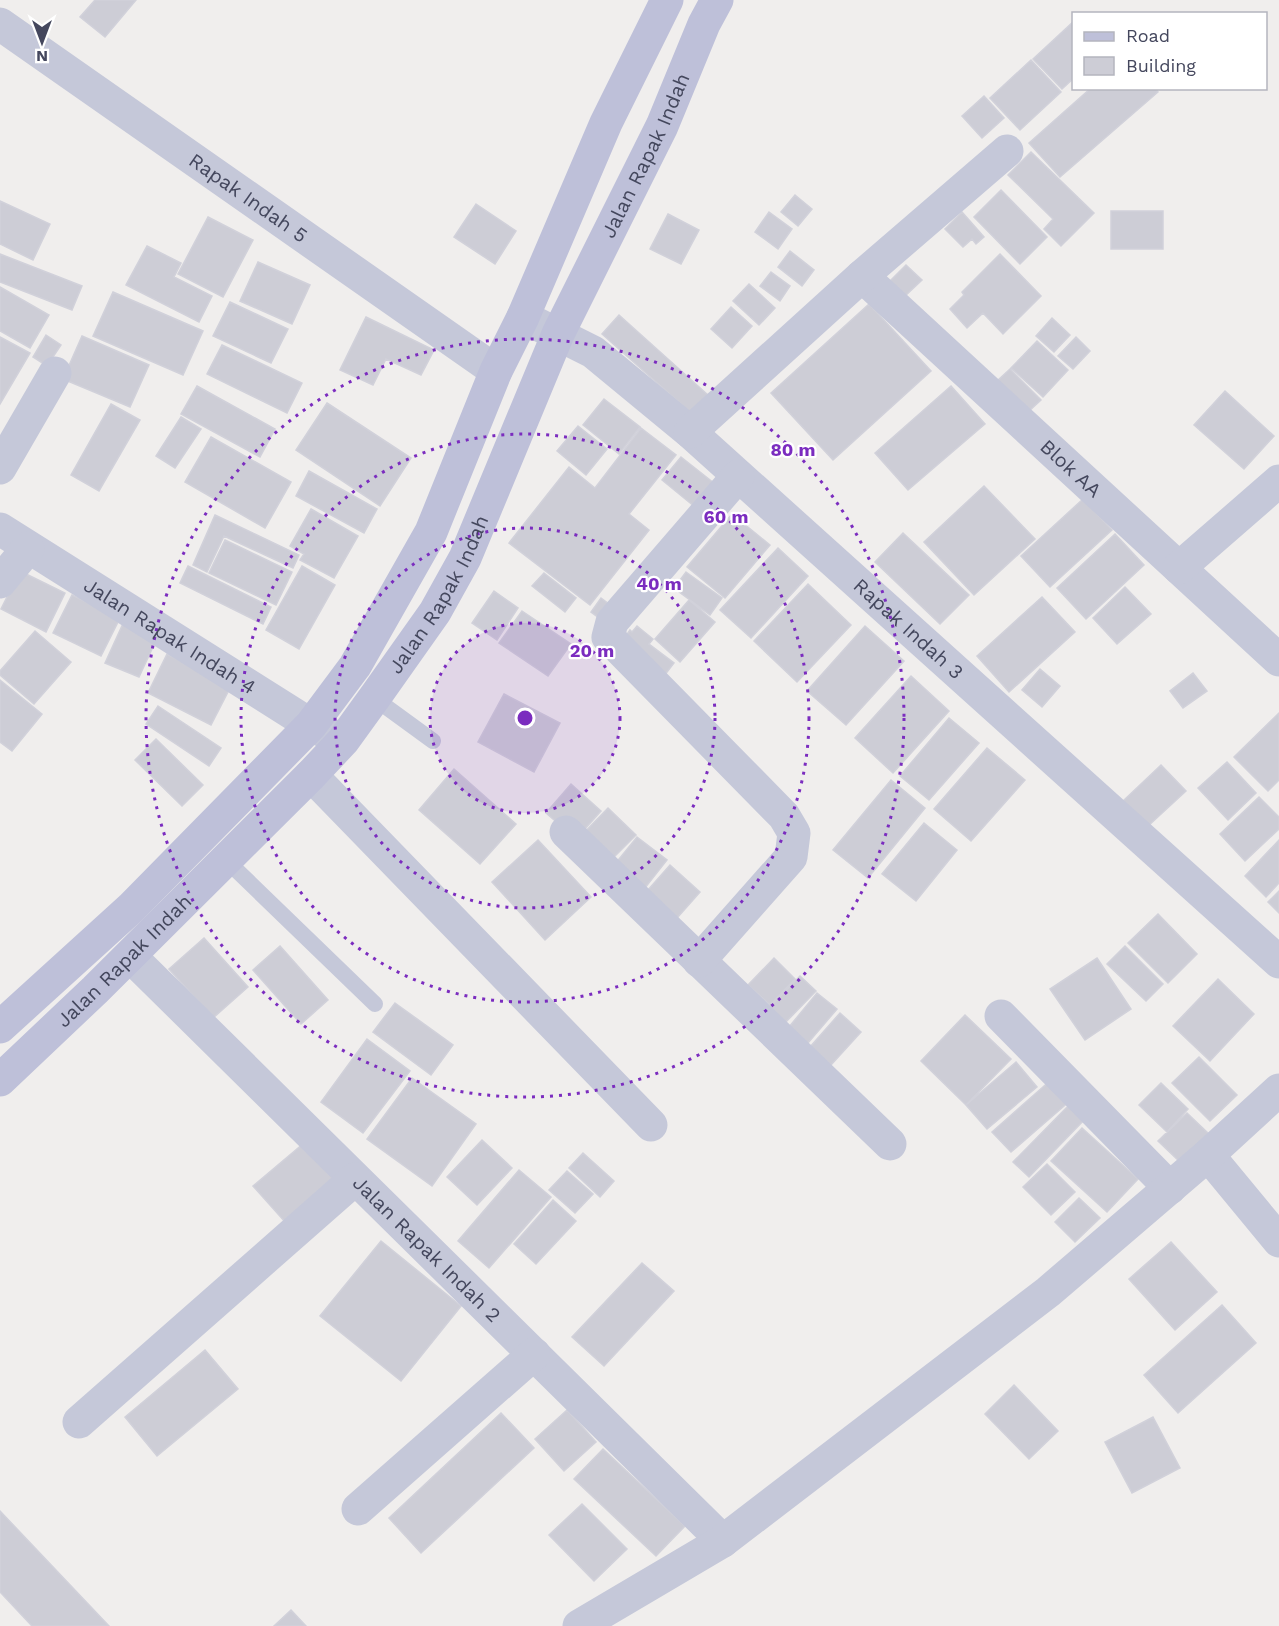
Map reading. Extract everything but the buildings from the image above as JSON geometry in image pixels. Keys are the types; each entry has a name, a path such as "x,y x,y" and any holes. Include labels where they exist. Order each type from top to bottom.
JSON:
{"main road":[{"name":"Jalan Rapak Indah","path":"0,1028 131,908 311,725 355,666 431,532 496,371 523,317 606,123 667,0"},
{"name":"Jalan Rapak Indah","path":"0,1080 130,956 343,741 435,612 465,558 558,334 662,126 704,24 717,0"}],"street":[{"name":"Rapak Indah 5","path":"0,24 496,371"},
{"path":"690,432 862,276 1006,151"},
{"name":"Blok AA","path":"862,276 1279,660"},
{"name":"Rapak Indah 3","path":"523,317 593,352 690,432 1279,962"},
{"path":"0,468 56,373"},
{"path":"699,961 791,857 794,833 784,816 608,637 612,622 738,476"},
{"path":"1179,568 1279,481"},
{"name":"Jalan Rapak Indah 4","path":"0,529 311,725 343,741"},
{"path":"0,582 28,548"},
{"path":"311,775 651,1125"},
{"path":"566,832 890,1144"},
{"name":"Jalan Rapak Indah 2","path":"130,956 723,1541"},
{"path":"1001,1016 1170,1188"},
{"path":"579,1626 723,1541 1048,1293 1208,1155 1279,1090"},
{"path":"1208,1155 1279,1240"},
{"path":"79,1422 355,1179"},
{"path":"358,1509 534,1354"}],"lane":[{"path":"374,698 433,741"},
{"path":"226,860 375,1004"}]}
